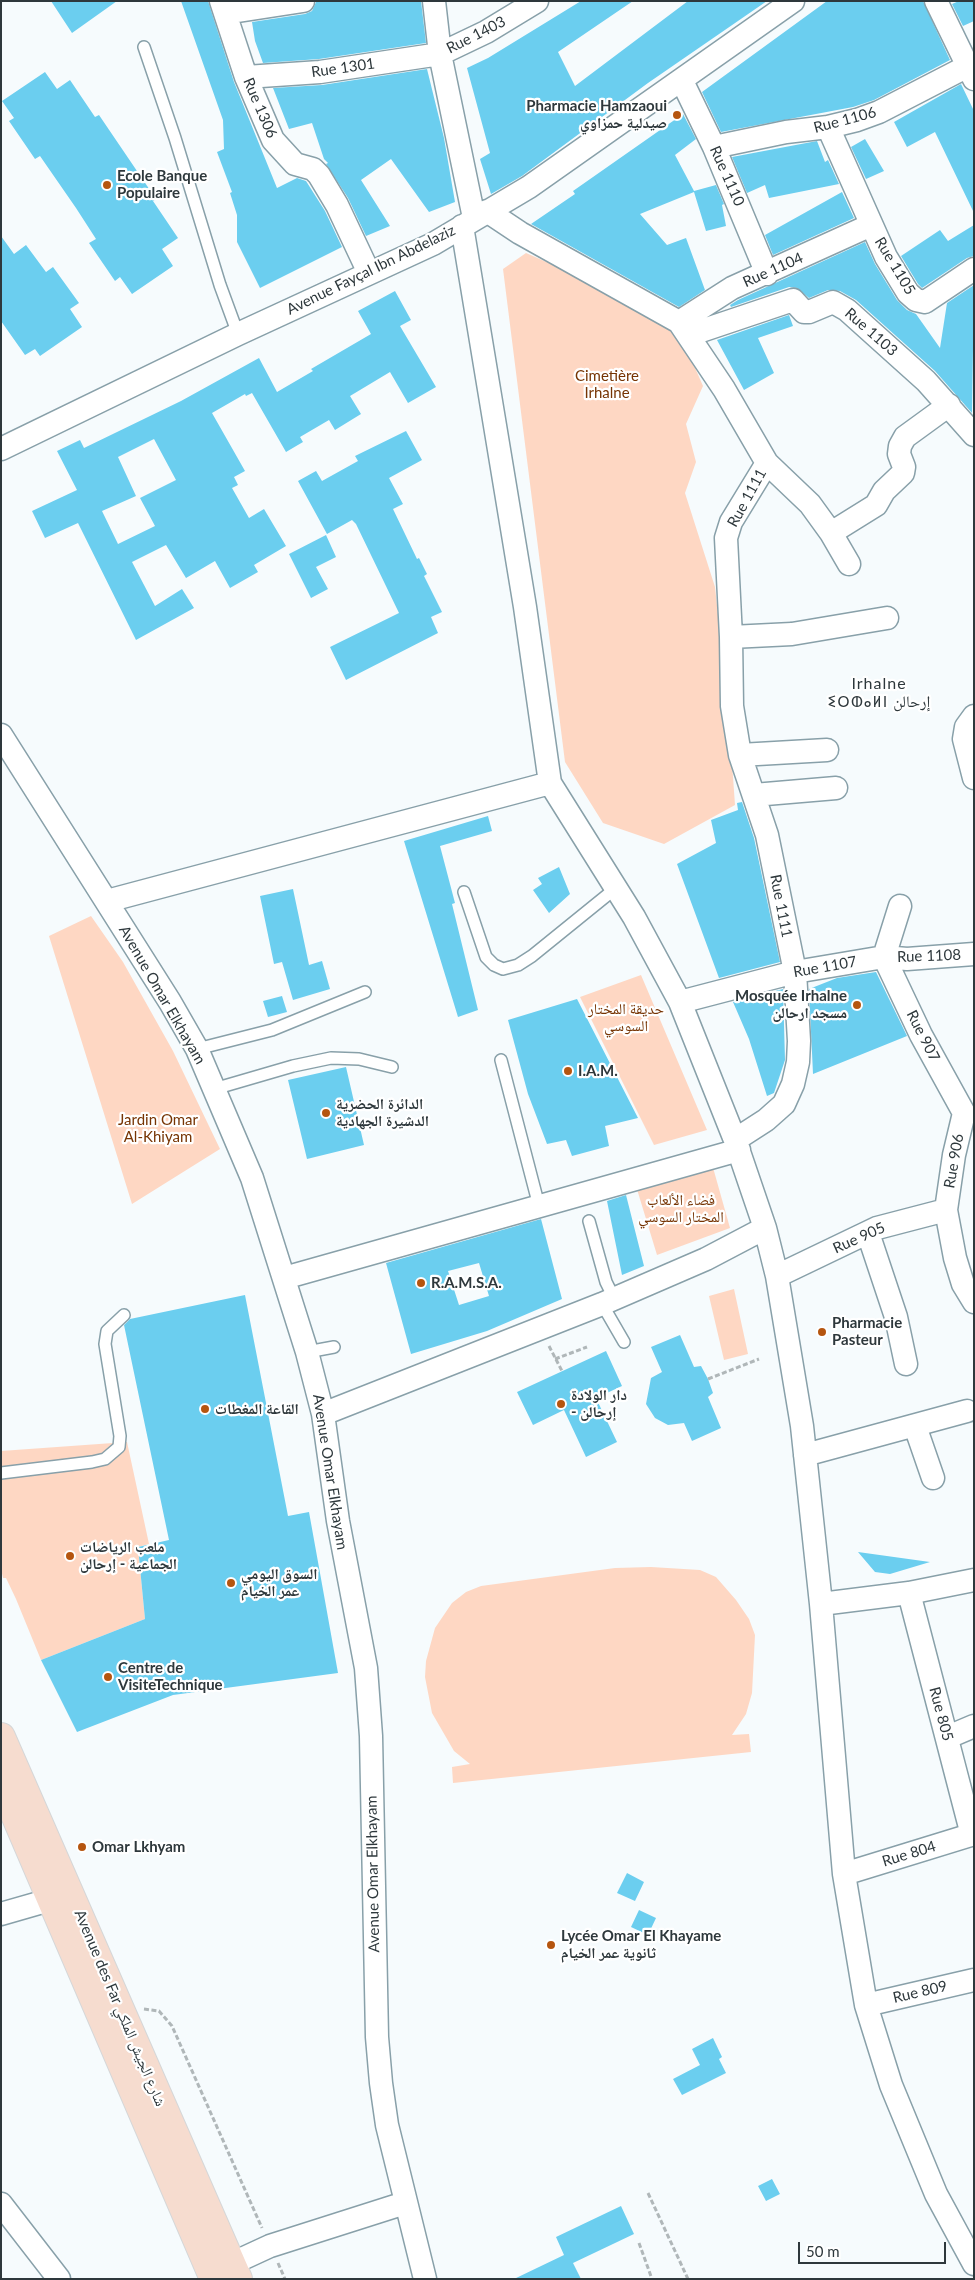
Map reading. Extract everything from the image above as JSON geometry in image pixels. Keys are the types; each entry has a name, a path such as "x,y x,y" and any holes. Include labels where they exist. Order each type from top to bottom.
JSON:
{"main road":[{"name":"Avenue des Far شارع الجيش الملكي","path":"1,1737 61,1897 228,2274"},
{"name":"Avenue des Far شارع الجيش الملكي","path":"1,1782 121,2014 228,2274"}],"street":[{"path":"223,7 304,1"},
{"path":"434,1 440,54 474,219 550,783 634,917 680,1002 737,1145 764,1228 777,1276 805,1455 822,1604 844,1874 866,2005 891,2085 936,2194 974,2264"},
{"name":"Rue 1403","path":"440,54 486,32 537,1"},
{"name":"Avenue Fayçal Ibn Abdelaziz","path":"1,449 238,334 433,244 530,187 793,1"},
{"path":"936,1 971,73"},
{"name":"Rue 1306","path":"223,7 246,76 272,140 295,164 313,169 319,175 337,205 370,273"},
{"name":"Rue 1301","path":"246,76 320,72 440,54"},
{"name":"Rue 1106","path":"714,147 786,132 828,127 879,112 971,73"},
{"name":"Rue 1110","path":"682,81 776,269 791,281 793,300"},
{"path":"828,127 871,225"},
{"name":"Rue 1111","path":"284,1278 540,1206 737,1145 784,1104 793,1084 799,1041 795,972 767,835 740,755 732,706 732,638 726,538 731,522 767,463 724,389 684,328 520,233 474,219"},
{"name":"Rue 1104","path":"684,328 732,288 871,225"},
{"name":"Rue 1105","path":"871,225 908,293 920,303 933,298 974,269"},
{"path":"684,328 793,300"},
{"name":"Rue 1103","path":"793,300 804,312 809,312 833,302 838,304 887,344 949,405 974,435"},
{"path":"831,532 876,505 884,491 903,473 904,467 899,454 900,446 905,437 949,405"},
{"path":"767,463 810,504 831,532 850,564"},
{"path":"732,638 792,634 887,618"},
{"path":"974,716 966,727 964,739 974,778"},
{"name":"Avenue Omar Elkhayam","path":"1,736 107,901 196,1049 252,1178 284,1278 293,1314 307,1352 323,1414 338,1521 366,1668 371,1736 377,2037 387,2125 425,2279"},
{"path":"740,755 827,750"},
{"path":"107,901 550,783"},
{"path":"754,795 836,788"},
{"path":"884,957 900,906"},
{"name":"Rue 1108","path":"884,957 907,960 974,954"},
{"name":"Rue 1107","path":"680,1002 795,972 884,957"},
{"name":"Rue 907","path":"884,957 921,1035 969,1108"},
{"name":"Rue 906","path":"969,1108 954,1155 946,1210 955,1258 963,1284 974,1302"},
{"name":"Rue 905","path":"777,1276 877,1228 946,1210"},
{"path":"323,1414 608,1301 706,1258 764,1228"},
{"path":"868,1233 896,1317 906,1364"},
{"path":"805,1455 967,1411"},
{"path":"916,1426 933,1478"},
{"path":"822,1604 909,1593 974,1580"},
{"name":"Rue 805","path":"909,1593 948,1737 965,1773 973,1834"},
{"path":"948,1737 974,1726"},
{"name":"Rue 804","path":"844,1874 973,1834"},
{"path":"1,1914 61,1897"},
{"name":"Rue 809","path":"866,2005 974,1980"},
{"path":"228,2274 270,2246 405,2203"},
{"path":"1,2204 59,2279"}],"lane":[{"path":"144,48 175,138 220,285 238,334"},
{"path":"464,892 486,957 494,965 503,969 518,965 532,956 616,888"},
{"path":"196,1049 272,1030 365,992"},
{"path":"214,1089 293,1066 331,1058 359,1059 392,1067"},
{"path":"501,1060 540,1206"},
{"path":"589,1220 606,1282 608,1301 624,1342"},
{"path":"1,1473 92,1462 105,1459 119,1447 120,1436 105,1344 107,1331 124,1314"},
{"path":"307,1352 334,1347"}],"path":[{"path":"547,1341 562,1371"},
{"path":"555,1359 587,1347"},
{"path":"708,1378 759,1359"},
{"path":"121,2014 148,2008 159,2011 172,2026 285,2279"},
{"path":"648,2194 688,2279"},
{"path":"639,2243 652,2279"}],"green space":[{"name":"Cimetière Irhalne","path":"526,253 652,308 679,331 703,386 686,424 696,462 685,493 715,587 728,707 735,805 664,844 603,823 565,762 503,269"},
{"name":"Jardin Omar Al-Khiyam","path":"91,916 123,962 173,1051 220,1149 132,1204 49,936"},
{"name":"حديقة المختار السوسي","path":"641,975 707,1130 654,1145 580,997"},
{"name":"فضاء الألعاب المختار السوسي","path":"712,1164 730,1228 657,1255 636,1186"},
{"path":"734,1289 748,1354 724,1360 709,1296"},
{"name":"ملعب الرياضات الجماعية - إرحالن","path":"127,1442 149,1544 138,1547 145,1619 41,1660 16,1599 6,1578 3,1578 1,1569 1,1451"},
{"path":"651,1567 700,1570 716,1577 736,1600 749,1619 755,1635 752,1693 746,1714 732,1735 749,1734 751,1752 453,1783 452,1767 470,1764 454,1751 432,1713 425,1677 426,1661 435,1628 452,1603 466,1592 481,1586 615,1568"}],"building":[{"path":"51,1 117,1 72,33"},
{"path":"181,1 208,1 234,82 277,188 297,178 306,181 325,211 342,247 260,288 237,242 237,215 230,193 232,192 217,152 224,149 223,120"},
{"path":"421,1 426,43 319,59 263,63 255,41 252,22 305,14 312,11 316,2"},
{"path":"581,1 633,1 558,52 575,86 688,1 767,1 648,83 522,176 491,194 480,159 490,153 467,68 488,58"},
{"path":"827,1 923,1 950,60 874,100 853,107 721,132 702,92"},
{"path":"959,1 974,1 974,21 963,26 952,4"},
{"path":"427,69 444,138 455,202 429,212 391,159 361,180 390,226 366,236 348,198 326,164 328,163 324,159 312,123 289,129 273,88 322,85"},
{"path":"45,72 57,89 70,80 95,117 99,115 156,199 153,201 178,238 162,249 173,266 132,294 120,277 115,281 89,243 96,239 76,208 40,156 35,159 9,121 14,118 2,101"},
{"path":"961,84 974,111 974,213 935,132 907,147 894,122"},
{"path":"683,114 696,139 675,155 694,191 716,185 724,204 722,205 726,226 706,231 694,192 640,214 667,245 686,238 705,290 679,307 531,224 575,194 573,191"},
{"path":"865,139 884,171 866,179 851,147"},
{"path":"817,141 825,162 828,160 839,184 769,198 765,185 747,193 732,157"},
{"path":"842,192 854,218 773,255 765,235"},
{"path":"974,225 974,256 967,258 922,288 901,256 940,230 948,241"},
{"path":"1,236 14,254 26,245 46,272 53,267 79,303 70,309 82,327 40,356 35,349 25,355 1,321"},
{"path":"865,242 875,264 897,300 907,310 916,314 940,348 947,303 974,285 972,413 935,371 856,300 840,291 828,290 809,298 797,288 789,287 731,307 730,305"},
{"path":"395,291 411,320 400,326 436,387 408,403 390,372 350,396 361,414 335,430 329,420 300,437 303,442 286,452 252,393 246,396 245,394 212,413 245,471 234,477 238,485 232,488 249,518 264,509 286,546 254,565 258,572 230,588 215,561 186,578 166,545 132,562 155,606 182,589 194,608 136,640 78,523 45,538 32,511 77,490 57,451 80,440 84,448 181,401 259,358 277,392 313,371 311,369 371,334 358,311","holes":["154,439 176,480 140,498 155,526 118,544 102,511 136,496 118,457"]},
{"path":"789,315 793,326 758,338 774,373 744,390 717,340"},
{"path":"406,431 422,460 389,478 403,504 393,509 417,559 419,558 427,574 424,576 442,612 431,617 438,633 346,680 330,647 399,613 356,524 352,520 327,534 298,481 316,471 322,481 358,461 355,456"},
{"path":"326,535 336,557 316,567 328,589 311,598 289,554"},
{"path":"742,802 754,838 780,962 719,978 677,864 716,843 711,820 738,810 737,803"},
{"path":"488,816 492,831 440,846 455,903 452,904 478,1010 458,1017 404,841"},
{"path":"559,867 570,894 549,913 533,890 542,884 538,878"},
{"path":"293,889 309,965 322,961 330,989 293,1000 282,962 274,964 260,896"},
{"name":"Mosquée Irhalne مسجد ارحالن","path":"876,972 907,1036 813,1074 809,989 837,978"},
{"path":"783,989 785,1060 774,1093 767,1096 749,1039 733,1002"},
{"path":"282,996 287,1012 268,1017 263,1001"},
{"name":"I.A.M.","path":"577,999 638,1118 605,1126 609,1146 572,1156 566,1140 547,1144 528,1094 508,1020"},
{"name":"الدائرة الحضرية الدشيرة الجهادية","path":"346,1067 364,1145 307,1159 288,1080"},
{"path":"626,1195 644,1266 622,1275 607,1201"},
{"name":"R.A.M.S.A.","path":"541,1219 562,1299 487,1331 411,1354 386,1263","holes":["479,1263 489,1296 459,1305 448,1271"]},
{"path":"245,1295 288,1516 309,1512 338,1673 173,1695 77,1732 41,1660 145,1619 138,1547 169,1540 124,1325 130,1319"},
{"path":"680,1335 694,1367 701,1366 708,1379 713,1393 708,1397 721,1428 692,1441 684,1423 668,1425 655,1418 646,1404 651,1378 662,1372 651,1347"},
{"name":"دار الولادة - إرحالن","path":"606,1351 622,1386 596,1398 617,1442 586,1457 564,1410 533,1425 517,1392"},
{"path":"858,1552 930,1562 890,1574 875,1572"},
{"path":"627,1873 644,1882 635,1901 617,1893"},
{"path":"639,1910 656,1918 648,1935 631,1927"},
{"path":"713,2038 722,2057 719,2059 726,2073 682,2095 673,2079 700,2065 692,2049"},
{"path":"772,2179 780,2194 766,2201 758,2186"},
{"path":"621,2206 634,2234 573,2263 581,2279 514,2279 564,2255 556,2237"}],"place":[{"name":"Pharmacie Hamzaoui صيدلية حمزاوي","path":"677,115"},
{"name":"Ecole Banque Populaire","path":"107,185"},
{"name":"Mosquée Irhalne مسجد ارحالن","path":"857,1005"},
{"name":"I.A.M.","path":"568,1071"},
{"name":"الدائرة الحضرية الدشيرة الجهادية","path":"326,1113"},
{"name":"R.A.M.S.A.","path":"421,1283"},
{"name":"Pharmacie Pasteur","path":"822,1332"},
{"name":"دار الولادة - إرحالن","path":"561,1404"},
{"name":"القاعة المغطات","path":"205,1409"},
{"name":"ملعب الرياضات الجماعية - إرحالن","path":"70,1556"},
{"name":"السوق اليومي عمر الخيام","path":"231,1583"},
{"name":"Centre de VisiteTechnique","path":"108,1677"},
{"name":"Omar Lkhyam","path":"82,1847"},
{"name":"Lycée Omar El Khayame ثانوية عمر الخيام","path":"551,1945"}],"district":[{"name":"Irhalne ⵉⵔⵀⴰⵍⵏ إرحالن","path":"879,693"}]}
